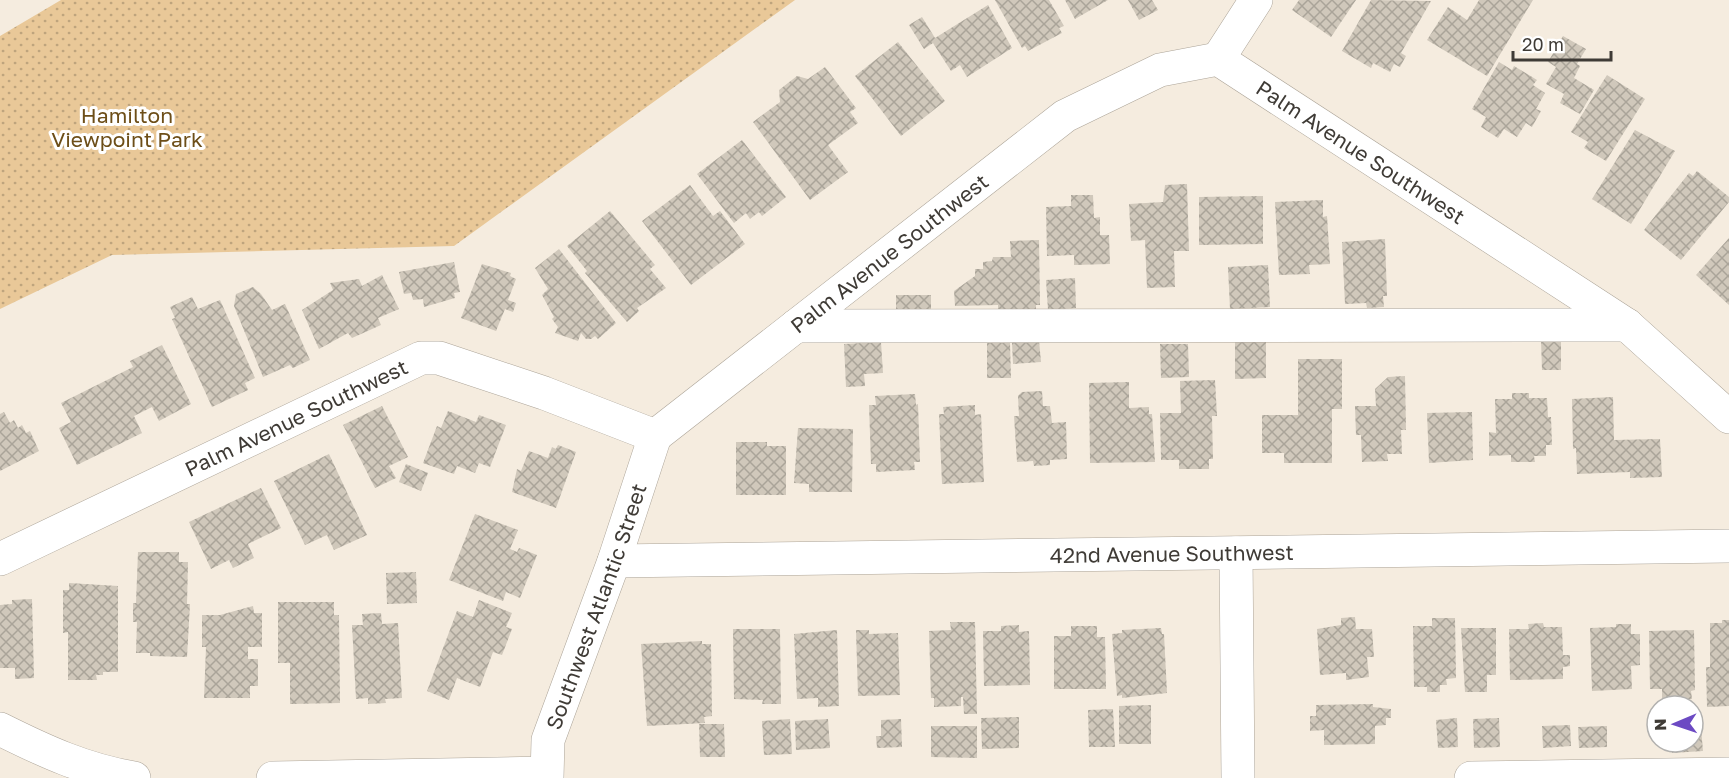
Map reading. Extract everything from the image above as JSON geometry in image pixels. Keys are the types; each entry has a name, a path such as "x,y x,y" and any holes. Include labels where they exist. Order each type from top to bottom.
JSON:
{"street":[{"path":"1218,59 1256,0"},
{"name":"Palm Avenue Southwest","path":"0,559 421,358 440,358 513,382 655,436 1065,116 1160,70 1218,59 1627,325 1729,417"},
{"path":"796,326 1627,325"},
{"name":"Southwest Atlantic Street","path":"547,776 548,740 614,561 655,436"},
{"name":"42nd Avenue Southwest","path":"614,561 1729,546"},
{"path":"1236,553 1238,778"},
{"path":"0,729 41,749 98,772 134,778"},
{"path":"1472,778 1729,774"},
{"path":"273,778 547,776"}],"green space":[{"name":"Hamilton Viewpoint Park","path":"61,0 795,0 454,246 112,255 0,309 0,36"}],"building":[{"path":"995,0 1049,0 1064,26 1059,28 1062,33 1028,51 1025,46 1022,48"},
{"path":"1065,0 1108,0 1075,19"},
{"path":"1128,0 1152,0 1158,10 1139,20"},
{"path":"1299,0 1356,0 1331,37 1292,10"},
{"path":"1371,0 1431,1 1401,53 1406,56 1400,67 1394,64 1390,72 1373,63 1371,68 1342,51"},
{"path":"1479,0 1533,0 1487,76 1427,40 1448,7 1467,20"},
{"path":"988,5 1012,48 967,77 960,65 951,71 933,43 924,49 909,25 922,17 935,38"},
{"path":"1563,36 1586,49 1577,64 1580,66 1574,78 1594,90 1580,114 1560,103 1564,94 1546,84 1556,67 1548,62"},
{"path":"898,42 945,101 901,136 855,76"},
{"path":"1499,62 1512,70 1514,66 1537,80 1533,85 1545,93 1536,109 1541,111 1532,127 1526,123 1517,137 1504,129 1498,138 1481,127 1486,117 1472,109"},
{"path":"825,67 856,108 850,112 858,123 828,145 848,172 810,200 753,122 780,102 779,90 797,76 808,79"},
{"path":"1607,75 1645,99 1606,161 1584,148 1588,142 1571,132"},
{"path":"1635,130 1675,151 1631,224 1592,199"},
{"path":"742,140 786,197 762,216 759,212 750,219 746,213 734,223 697,174"},
{"path":"1697,171 1729,197 1729,202 1681,260 1644,230 1689,173 1693,176"},
{"path":"1187,184 1189,251 1174,251 1175,287 1147,288 1145,240 1131,241 1129,204 1163,202 1165,185"},
{"path":"690,185 713,216 720,211 745,244 691,285 642,221"},
{"path":"1071,195 1093,195 1094,218 1100,217 1100,235 1109,235 1110,264 1074,265 1074,255 1047,256 1046,207 1071,206"},
{"path":"1263,196 1263,244 1199,245 1199,197"},
{"path":"1323,200 1323,217 1327,216 1330,264 1309,265 1310,274 1279,275 1275,202"},
{"path":"610,211 655,265 650,269 666,288 637,308 639,311 627,322 585,273 587,271 567,246"},
{"path":"1729,238 1729,305 1696,275"},
{"path":"1385,239 1387,296 1383,296 1384,307 1367,308 1366,303 1345,304 1342,242"},
{"path":"1039,240 1040,305 1036,305 1036,312 998,313 998,305 955,306 954,291 975,276 975,269 983,269 983,262 992,261 993,257 1011,257 1010,241"},
{"path":"559,249 616,323 598,339 595,336 586,339 581,333 578,341 555,333 558,327 542,295 548,289 535,268"},
{"path":"454,262 460,292 454,293 455,298 424,307 423,299 413,300 411,293 404,294 399,272"},
{"path":"482,264 511,273 510,276 516,279 508,300 516,303 513,312 505,309 496,331 461,318"},
{"path":"1268,265 1270,307 1230,309 1228,267"},
{"path":"382,275 399,309 378,318 381,325 352,338 348,333 319,349 302,310 333,290 330,283 359,279 362,286"},
{"path":"1075,278 1076,308 1048,310 1046,280"},
{"path":"253,287 272,310 285,304 310,360 293,368 290,365 263,377 234,306 236,294"},
{"path":"896,295 931,295 931,312 896,313"},
{"path":"192,297 198,309 220,300 255,378 245,383 248,390 212,407 172,319 175,318 170,307"},
{"path":"1561,339 1561,370 1542,370 1541,340"},
{"path":"1039,340 1041,362 1013,364 1012,342"},
{"path":"881,342 883,373 864,374 865,386 846,387 844,344"},
{"path":"1235,342 1266,342 1266,378 1235,379"},
{"path":"987,343 1010,343 1011,378 987,378"},
{"path":"1160,344 1188,344 1189,377 1161,378"},
{"path":"162,345 191,404 159,421 152,407 134,416 142,433 77,465 59,428 71,422 61,403 133,367 130,361"},
{"path":"1298,359 1342,359 1342,409 1332,409 1332,463 1284,463 1284,453 1262,453 1262,415 1298,415"},
{"path":"1405,376 1406,430 1401,430 1402,454 1387,454 1388,461 1362,462 1361,435 1356,435 1355,406 1376,406 1375,389 1388,377"},
{"path":"1215,380 1217,416 1212,416 1213,459 1209,459 1209,469 1179,469 1179,460 1161,460 1160,413 1181,413 1180,381"},
{"path":"1129,382 1129,408 1149,407 1149,414 1152,414 1155,462 1090,463 1089,383"},
{"path":"1042,391 1043,406 1050,406 1052,423 1066,422 1067,459 1050,460 1050,465 1034,466 1033,461 1017,462 1014,416 1019,416 1018,396 1022,392"},
{"path":"1512,393 1529,393 1529,398 1547,398 1548,417 1551,417 1552,445 1546,445 1546,456 1534,456 1535,462 1511,462 1511,455 1489,456 1489,432 1496,433 1495,399 1512,399"},
{"path":"915,394 916,405 918,404 920,462 914,462 915,470 876,472 876,464 871,464 869,405 876,405 875,396"},
{"path":"1613,397 1614,440 1660,439 1662,477 1630,478 1630,472 1577,474 1576,448 1573,449 1572,399"},
{"path":"975,405 975,415 981,414 984,482 942,484 939,414 944,414 943,407"},
{"path":"382,406 408,457 389,466 396,478 375,488 343,425"},
{"path":"448,411 476,422 479,415 506,425 490,467 479,463 475,473 457,466 454,474 423,463 437,426 441,428"},
{"path":"4,412 10,423 14,420 18,428 22,425 26,433 30,431 39,451 0,471 0,414"},
{"path":"1472,412 1473,460 1429,463 1427,413"},
{"path":"798,428 853,429 852,492 809,492 809,484 794,483"},
{"path":"736,442 767,442 767,446 786,446 786,495 736,495"},
{"path":"558,445 576,452 556,508 512,492 517,469 521,471 529,451 548,458 552,447 556,449"},
{"path":"329,454 367,535 334,550 327,535 305,545 274,481"},
{"path":"406,464 428,473 421,491 399,482"},
{"path":"261,488 281,528 248,544 254,558 233,568 229,560 211,569 189,522"},
{"path":"475,514 518,530 510,549 517,552 519,548 537,555 520,598 506,592 503,601 449,580"},
{"path":"138,552 179,552 179,562 188,562 187,604 190,604 187,657 150,656 150,653 136,653 137,622 133,622 133,603 136,603"},
{"path":"416,572 417,603 387,604 386,573"},
{"path":"69,583 118,586 118,672 103,672 103,675 96,675 97,680 68,680 68,632 63,633 63,590 69,590"},
{"path":"32,599 34,678 15,679 15,668 0,668 0,605 12,604 12,600"},
{"path":"479,600 512,613 506,627 512,629 502,655 493,652 480,687 457,678 449,700 427,691 457,611 473,617"},
{"path":"278,602 334,602 334,615 339,615 340,703 290,704 290,663 278,663"},
{"path":"253,606 254,613 262,613 262,647 248,647 248,659 258,659 258,686 250,686 250,698 204,698 206,647 202,647 202,615 220,615"},
{"path":"381,613 382,624 398,623 402,698 385,699 386,703 368,704 368,698 356,699 352,625 363,625 362,614"},
{"path":"1355,617 1356,629 1372,629 1374,657 1367,657 1369,677 1346,680 1346,673 1320,675 1317,629 1341,625 1341,618"},
{"path":"1432,618 1455,618 1456,678 1446,679 1447,685 1440,685 1440,692 1427,692 1427,687 1414,687 1413,626 1432,626"},
{"path":"1722,620 1729,620 1729,706 1707,707 1706,667 1710,667 1710,623 1722,623"},
{"path":"950,622 975,622 977,714 964,714 963,697 961,697 961,706 934,707 934,698 931,698 929,631 951,630"},
{"path":"1543,623 1544,627 1562,627 1563,655 1570,655 1570,666 1563,667 1563,679 1510,680 1509,629 1529,629 1528,624"},
{"path":"1616,624 1631,624 1631,634 1640,634 1640,665 1631,666 1632,689 1592,691 1590,628 1616,627"},
{"path":"1019,625 1019,632 1029,631 1030,685 984,686 983,631 1001,631 1001,626"},
{"path":"1071,626 1097,626 1097,637 1105,637 1106,689 1054,689 1054,636 1071,636"},
{"path":"1161,628 1164,634 1167,693 1122,698 1122,695 1117,696 1112,634 1122,633 1122,630"},
{"path":"1461,628 1496,628 1496,675 1487,675 1487,692 1465,692"},
{"path":"733,629 780,629 781,704 762,704 763,700 734,699"},
{"path":"837,630 839,706 818,707 818,698 797,699 794,634"},
{"path":"856,630 869,630 869,634 898,633 900,695 858,696"},
{"path":"1694,630 1695,690 1691,691 1691,694 1662,694 1662,689 1650,689 1649,631"},
{"path":"702,641 702,644 711,644 712,716 704,717 705,723 647,726 641,644"},
{"path":"1373,704 1373,707 1391,709 1391,718 1386,718 1386,725 1375,726 1375,744 1324,745 1324,730 1310,731 1310,716 1316,716 1316,705"},
{"path":"1151,705 1151,744 1119,744 1119,706"},
{"path":"1113,709 1115,747 1089,747 1088,710"},
{"path":"1019,717 1019,748 982,749 981,718"},
{"path":"1457,718 1458,747 1438,748 1436,720"},
{"path":"1499,718 1500,747 1474,748 1473,719"},
{"path":"790,719 792,754 764,755 762,721"},
{"path":"828,719 830,748 796,750 795,721"},
{"path":"901,719 902,747 877,748 876,736 881,736 881,720"},
{"path":"699,724 724,724 725,757 700,757"},
{"path":"1570,725 1571,746 1543,748 1542,726"},
{"path":"931,726 977,726 977,758 931,757"},
{"path":"1607,726 1607,747 1579,748 1578,727"}]}
